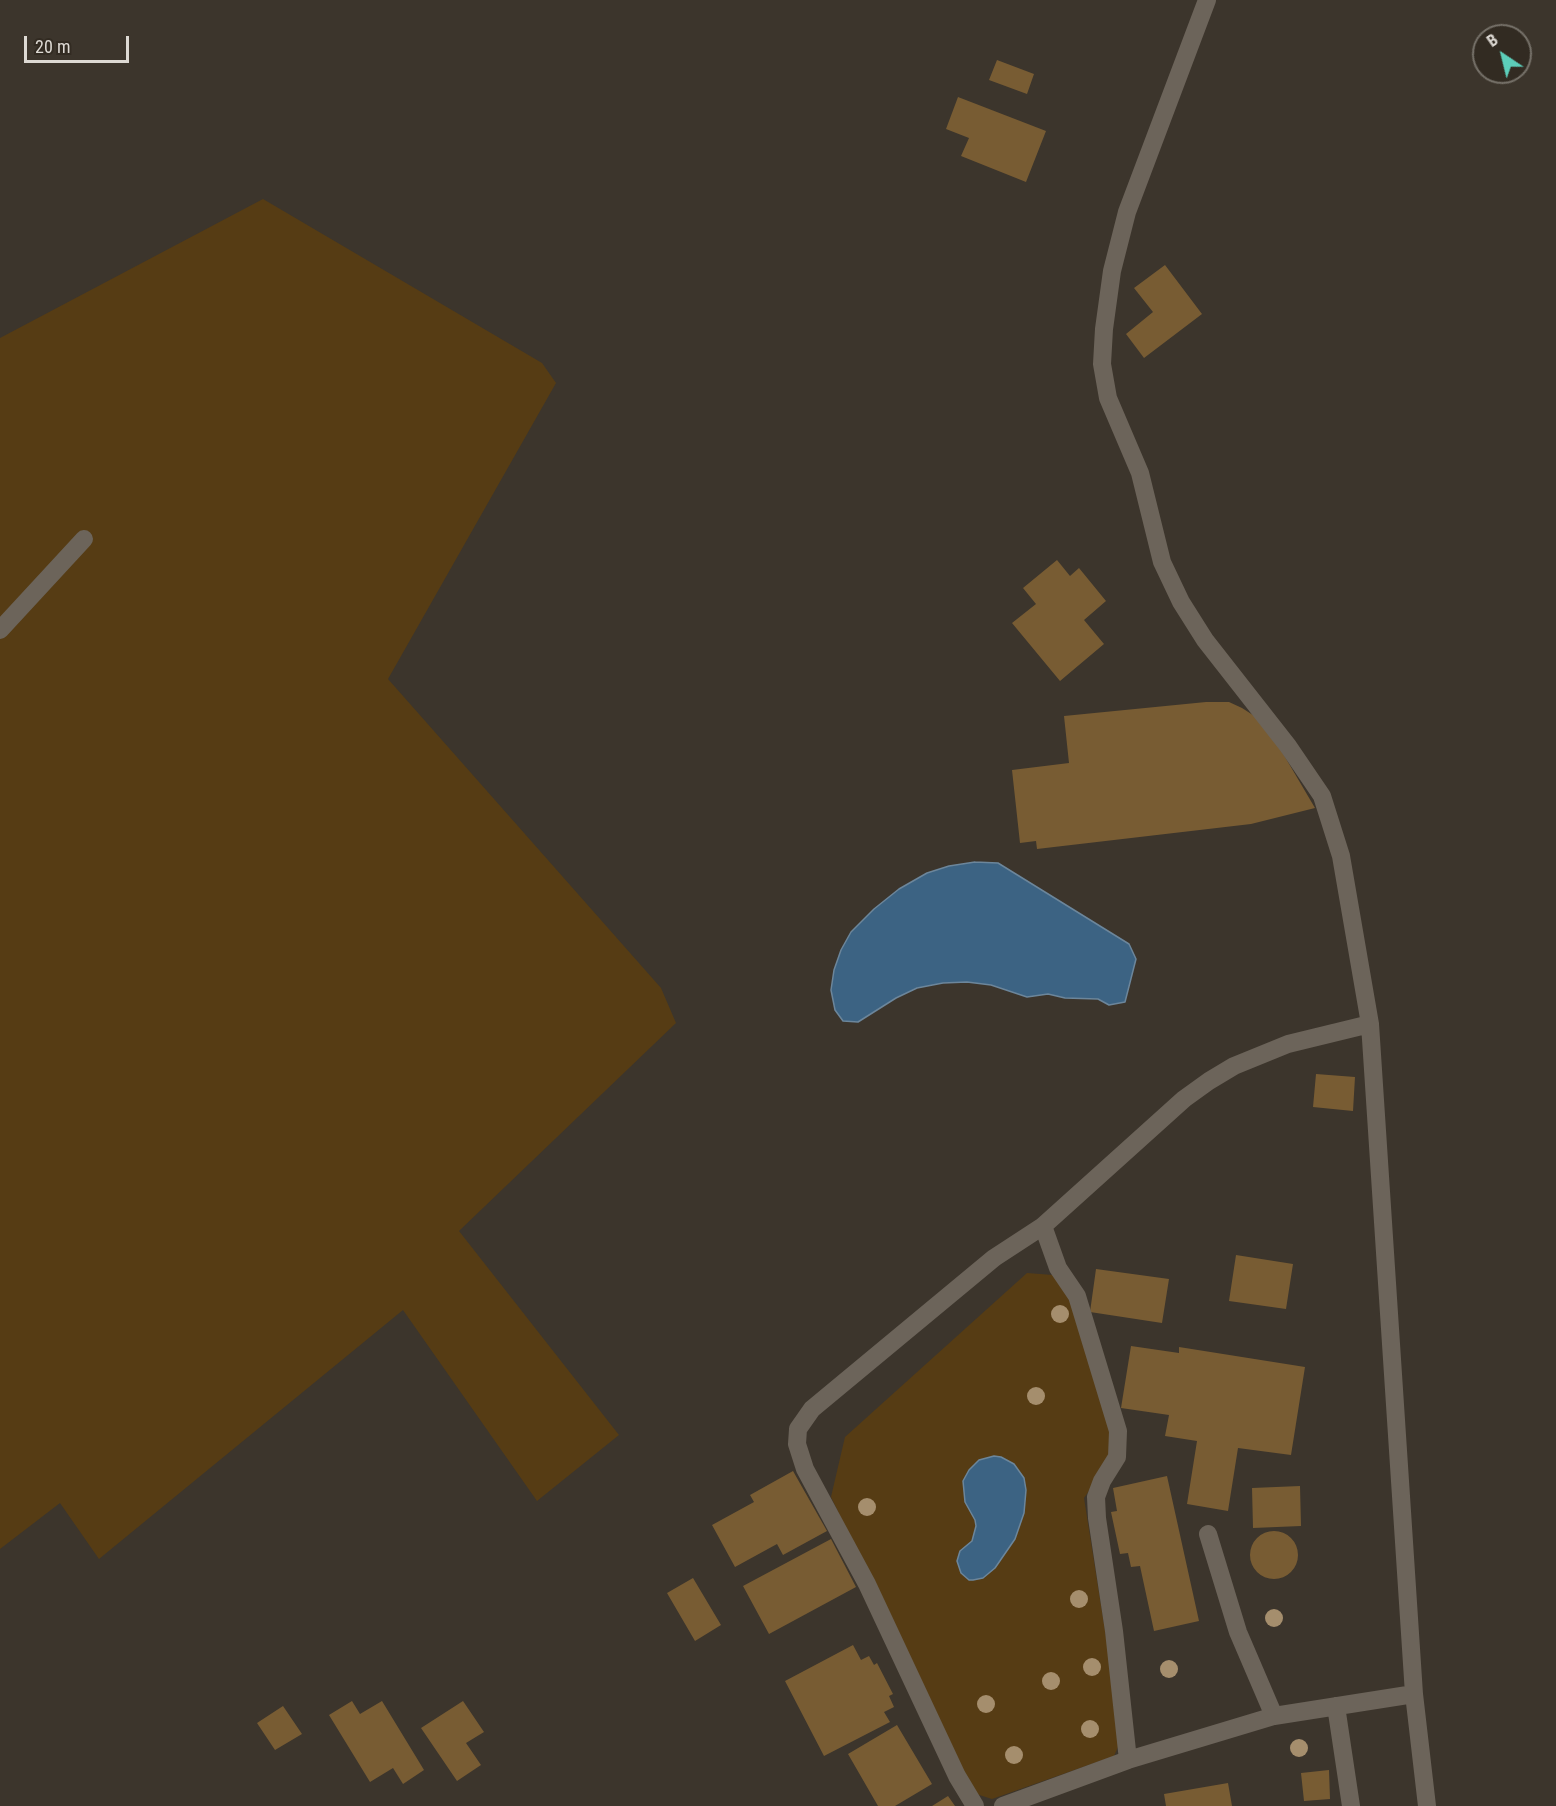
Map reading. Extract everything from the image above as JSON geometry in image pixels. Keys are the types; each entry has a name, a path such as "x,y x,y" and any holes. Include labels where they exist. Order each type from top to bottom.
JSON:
{"street":[{"path":"1207,0 1128,212 1112,271 1102,364 1108,398 1140,473 1162,562 1181,602 1205,640 1288,746 1322,796 1341,856 1370,1024 1414,1694 1427,1806"},
{"path":"0,630 84,539"},
{"path":"975,1806 957,1776 867,1584 805,1469 797,1444 798,1429 812,1409 840,1384 994,1258 1043,1226 1184,1099 1209,1081 1234,1066 1288,1044 1370,1024"},
{"path":"1043,1226 1058,1268 1077,1296 1118,1431 1117,1457 1102,1481 1096,1497 1128,1760"},
{"path":"1208,1534 1238,1632 1274,1716"},
{"path":"1003,1806 1128,1760 1274,1716 1414,1694"},
{"path":"1336,1706 1351,1806"}],"shaded area":[{"path":"263,199 542,363 556,383 388,679 661,988 676,1023 459,1231 619,1435 537,1501 403,1310 99,1559 60,1503 0,1549 0,338"},
{"path":"1027,1273 1053,1275 1072,1299 1113,1434 1109,1462 1084,1498 1122,1738 1114,1756 992,1799 973,1793 831,1497 845,1437"}],"water":[{"path":"975,862 998,863 1129,944 1136,959 1125,1002 1109,1005 1098,999 1065,998 1048,994 1027,997 991,985 967,982 943,983 917,988 896,998 858,1022 843,1021 835,1010 831,990 834,970 851,932 899,889 927,873 949,866"},
{"path":"994,1456 1014,1464 1024,1478 1026,1490 1024,1513 1015,1539 995,1568 983,1578 969,1580 961,1573 957,1561 960,1551 972,1541 976,1526 965,1502 963,1481 969,1470 979,1460"}],"building":[{"path":"997,60 1034,74 1027,94 989,80"},
{"path":"958,97 1046,131 1026,182 961,156 969,138 946,129"},
{"path":"1165,265 1202,314 1144,358 1126,334 1153,312 1134,288"},
{"path":"1057,560 1070,576 1079,568 1106,601 1084,620 1104,644 1060,681 1012,623 1036,604 1023,588"},
{"path":"1206,702 1229,702 1256,717 1268,728 1315,808 1251,824 1037,849 1036,841 1020,843 1012,770 1069,763 1064,716"},
{"path":"1316,1074 1355,1077 1353,1111 1313,1107"},
{"path":"1236,1255 1293,1264 1286,1309 1229,1301"},
{"path":"1096,1269 1169,1279 1162,1323 1090,1312"},
{"path":"1131,1346 1179,1353 1179,1347 1305,1367 1291,1455 1238,1448 1228,1511 1187,1504 1197,1441 1165,1436 1169,1415 1121,1408"},
{"path":"793,1471 827,1531 783,1555 777,1544 735,1567 712,1525 754,1502 750,1495"},
{"path":"1167,1476 1199,1621 1154,1631 1140,1566 1131,1567 1128,1553 1120,1554 1111,1512 1117,1511 1113,1488"},
{"path":"1300,1486 1301,1526 1253,1528 1252,1488"},
{"path":"1274,1531 1291,1538 1298,1555 1291,1572 1274,1579 1257,1572 1250,1555 1257,1538"},
{"path":"831,1539 856,1587 769,1634 743,1586"},
{"path":"693,1578 721,1625 695,1641 667,1593"},
{"path":"853,1645 861,1660 869,1656 874,1665 877,1663 893,1694 889,1696 894,1707 884,1712 890,1722 824,1756 785,1681"},
{"path":"352,1701 360,1714 382,1701 424,1770 403,1784 393,1768 370,1782 329,1715"},
{"path":"463,1701 484,1732 466,1743 481,1765 457,1781 421,1728"},
{"path":"283,1706 302,1734 275,1750 257,1723"},
{"path":"897,1725 932,1784 895,1806 878,1806 848,1754"},
{"path":"1329,1770 1330,1799 1304,1801 1301,1773"},
{"path":"1228,1783 1232,1806 1166,1806 1164,1794"},
{"path":"948,1796 955,1806 932,1806"}]}
